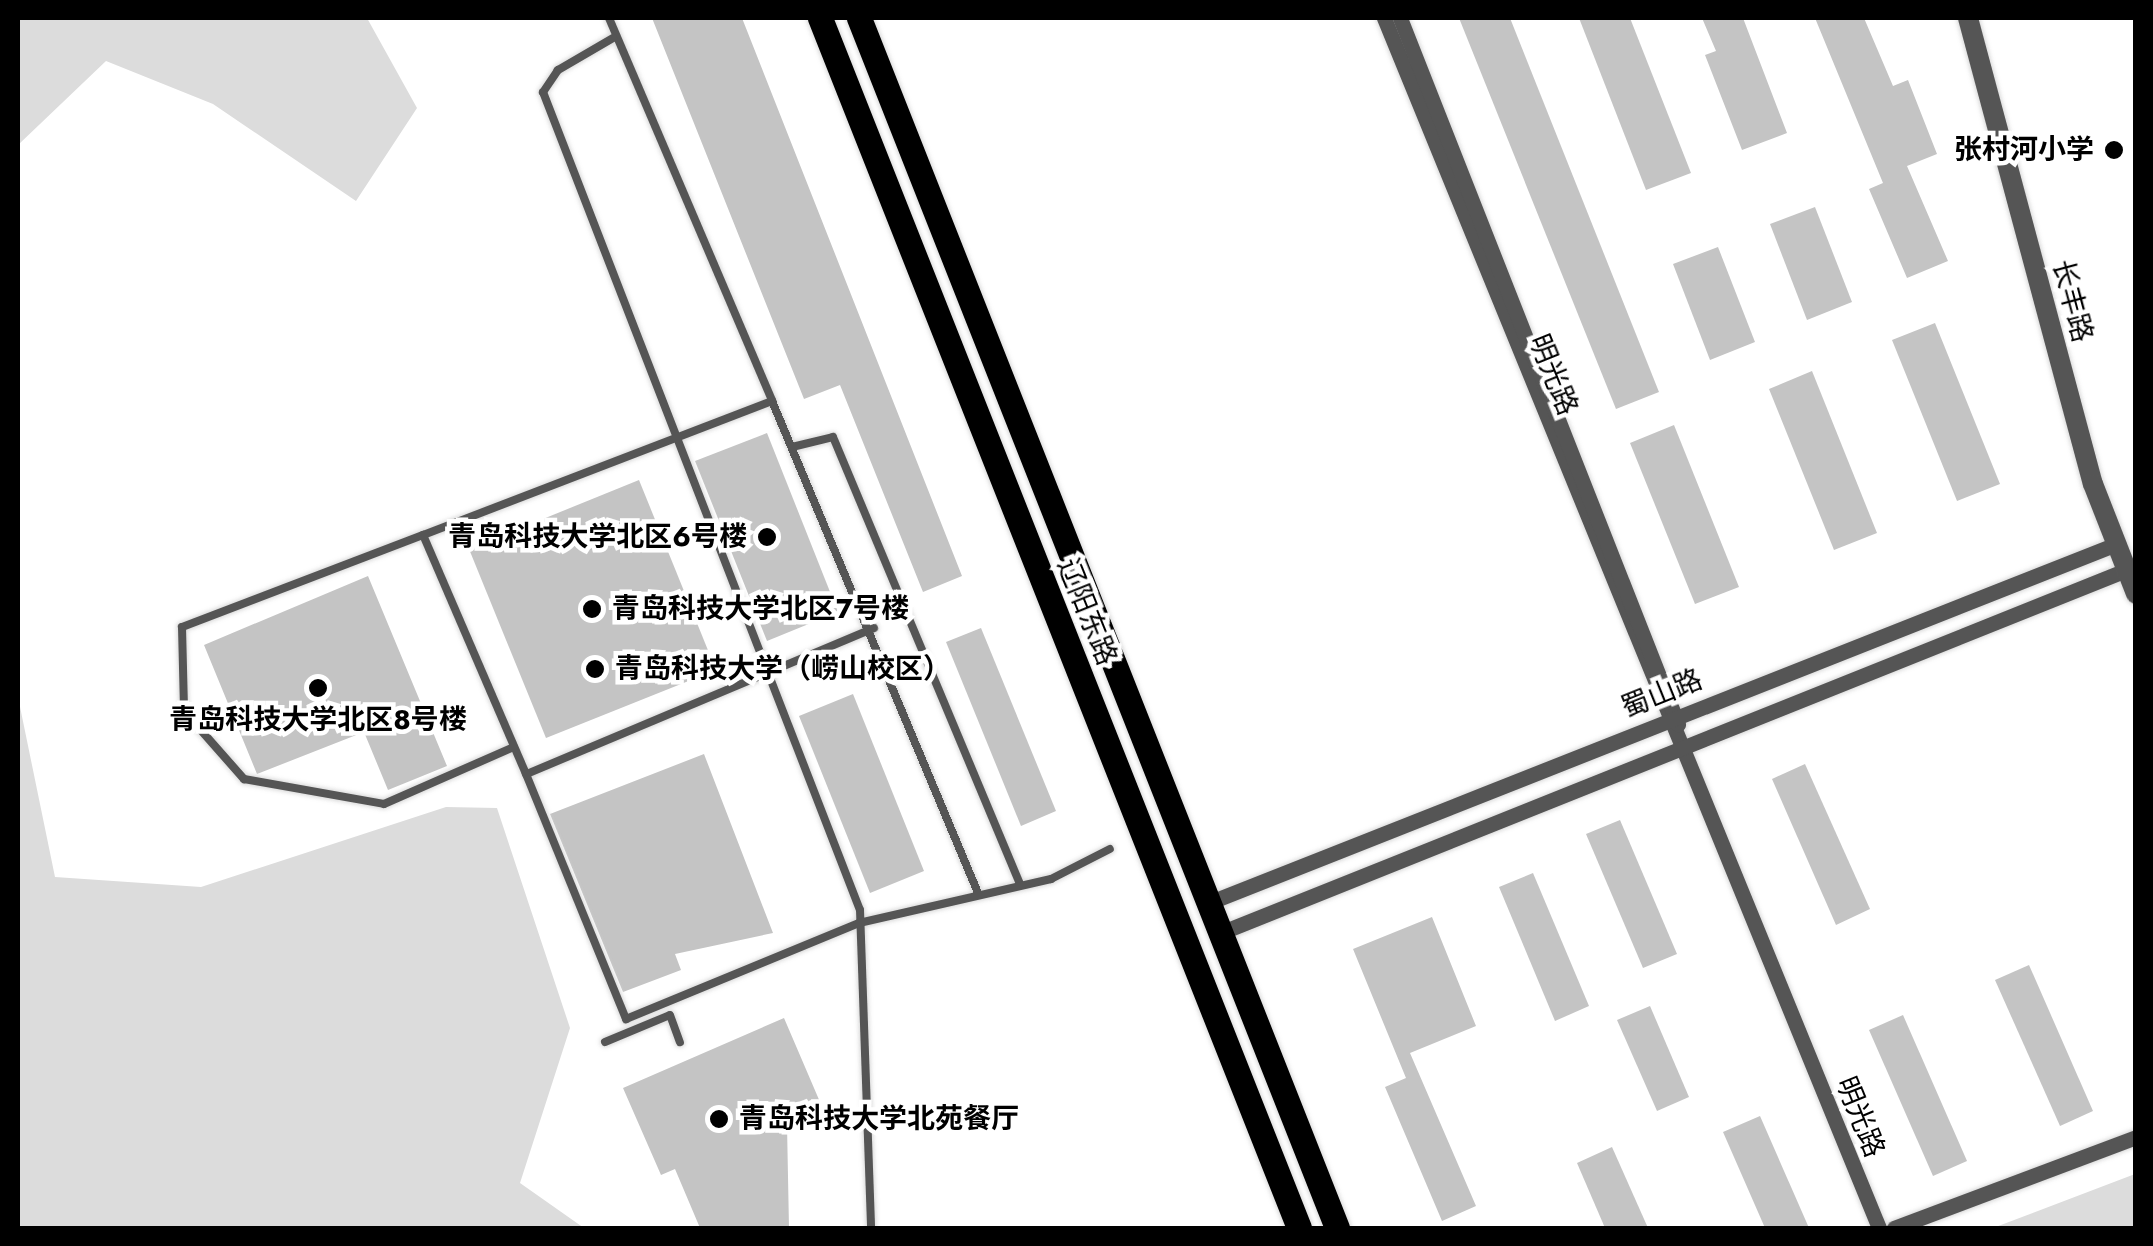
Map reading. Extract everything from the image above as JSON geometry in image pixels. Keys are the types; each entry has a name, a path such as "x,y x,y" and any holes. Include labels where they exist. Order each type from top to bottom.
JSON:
{"main road":[{"name":"辽阳东路","path":"820,18 1299,1228"},
{"name":"辽阳东路","path":"859,18 1337,1228"}],"street":[{"name":"明光路","path":"1384,18 1879,1228"},
{"name":"明光路","path":"1400,18 1671,720"},
{"name":"长丰路","path":"1968,18 2126,540 2136,594"},
{"name":"蜀山路","path":"1208,903 2126,540"},
{"name":"蜀山路","path":"1220,932 2131,569"},
{"path":"1894,1228 2136,1137"}],"lane":[{"path":"609,18 613,38 874,628 978,893"},
{"path":"613,38 558,70 543,92 769,672 859,923 872,1228"},
{"path":"514,747 384,804 244,779 184,711 182,627 772,401"},
{"path":"792,447 833,437 1020,885"},
{"path":"423,536 626,1019 859,923 1020,885 1110,848"},
{"path":"526,774 874,628"},
{"path":"605,1042 670,1014 680,1042"}],"shaded area":[{"path":"18,18 367,18 417,108 356,201 213,104 106,61 18,145"},
{"path":"18,697 55,877 201,887 446,807 497,808 570,1028 520,1183 584,1228 18,1228"},
{"path":"2135,1174 2135,1228 1993,1228"}],"building":[{"path":"652,18 742,18 962,576 923,592 840,385 804,399"},
{"path":"1459,18 1510,18 1659,392 1616,409"},
{"path":"1579,18 1630,18 1691,173 1646,190"},
{"path":"1702,18 1743,18 1787,133 1742,150 1705,55 1716,51"},
{"path":"1815,18 1864,18 1893,86 1908,80 1937,154 1907,166 1948,261 1907,278 1869,189 1883,183"},
{"path":"1815,207 1852,302 1807,320 1770,224"},
{"path":"1718,247 1755,342 1710,360 1673,264"},
{"path":"1935,323 2000,484 1957,501 1892,340"},
{"path":"1812,371 1877,533 1834,550 1769,389"},
{"path":"1674,425 1739,587 1695,604 1630,443"},
{"name":"青岛科技大学北区6号楼","path":"767,433 838,612 767,641 695,461"},
{"name":"青岛科技大学北区7号楼","path":"639,480 716,670 546,738 469,549"},
{"name":"青岛科技大学北区8号楼","path":"368,576 447,766 388,790 364,732 257,774 204,645"},
{"path":"981,628 1056,811 1021,826 946,642"},
{"path":"853,694 924,871 870,893 799,716"},
{"path":"704,754 773,933 675,954 681,970 623,992 550,814"},
{"path":"1805,764 1870,909 1836,925 1772,779"},
{"path":"1620,820 1677,954 1643,968 1586,834"},
{"path":"1533,873 1589,1006 1555,1021 1499,887"},
{"path":"1432,917 1476,1026 1410,1053 1476,1206 1442,1221 1385,1087 1406,1078 1353,949"},
{"path":"2029,965 2093,1111 2060,1126 1995,980"},
{"path":"1650,1006 1689,1097 1657,1111 1617,1020"},
{"path":"1903,1015 1967,1161 1933,1176 1869,1030"},
{"name":"青岛科技大学北苑餐厅","path":"784,1018 823,1109 787,1125 789,1228 700,1228 675,1169 661,1175 623,1088"},
{"path":"1760,1116 1809,1228 1765,1228 1723,1132"},
{"path":"1612,1147 1648,1228 1605,1228 1577,1163"}],"place":[{"name":"张村河小学","path":"2114,150"},
{"name":"青岛科技大学北区6号楼","path":"767,537"},
{"name":"青岛科技大学北区7号楼","path":"592,609"},
{"name":"青岛科技大学（崂山校区）","path":"595,669"},
{"name":"青岛科技大学北区8号楼","path":"318,688"},
{"name":"青岛科技大学北苑餐厅","path":"719,1119"}]}
